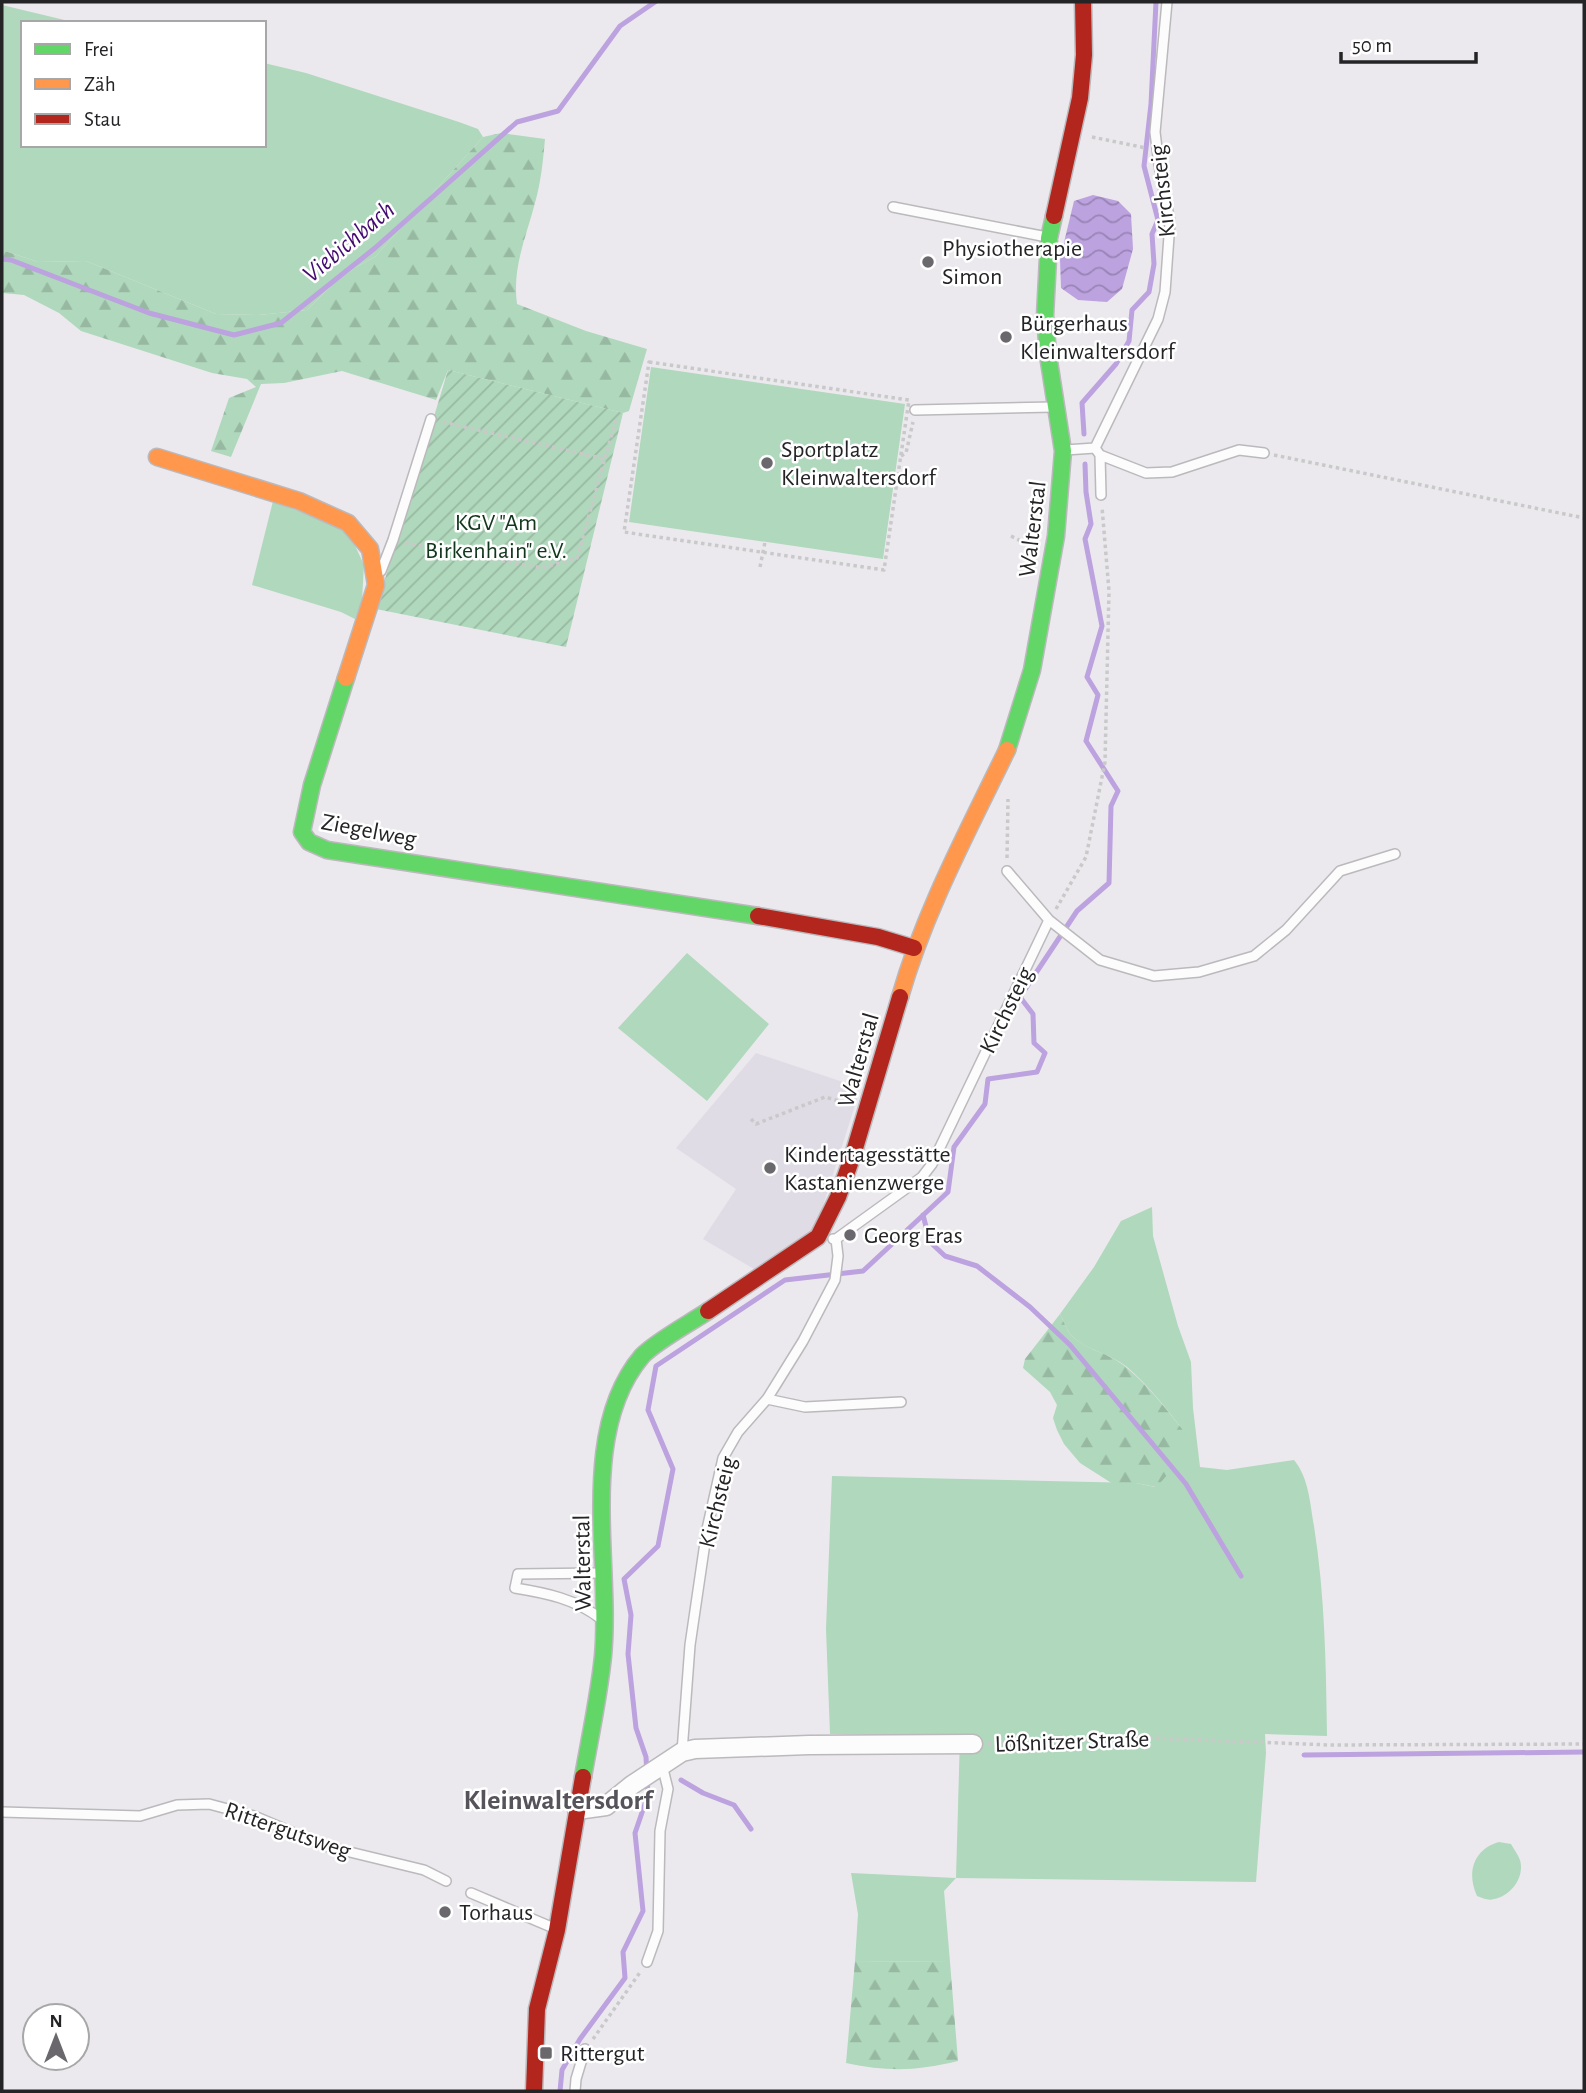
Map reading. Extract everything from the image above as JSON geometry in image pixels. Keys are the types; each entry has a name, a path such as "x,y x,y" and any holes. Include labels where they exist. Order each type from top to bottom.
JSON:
{"street":[{"name":"Walterstal","path":"534,2091 537,2008 557,1930 603,1657 604,1474 611,1418 630,1373 644,1354 818,1237 838,1197 914,948 942,883 1012,741 1032,670 1056,536 1063,451 1045,316 1049,238 1080,98 1083,2"},
{"name":"Ziegelweg","path":"157,457 299,501 348,523 370,549 376,585 312,785 302,832 311,844 327,850 722,910 877,937 914,948"},
{"name":"Lößnitzer Straße","path":"577,1810 606,1806 682,1752 695,1749 797,1745 974,1744"}],"lane":[{"name":"Kirchsteig","path":"1101,495 1098,451 1158,319 1165,292 1170,222 1155,132 1167,2"},
{"path":"893,207 1049,238"},
{"path":"915,410 1056,407"},
{"path":"376,585 431,419"},
{"path":"1063,451 1098,451 1146,473 1172,472 1239,450 1264,453"},
{"path":"1007,872 1052,922 1100,960 1154,976 1199,972 1254,956 1286,930 1340,872 1395,854"},
{"name":"Kirchsteig","path":"682,1752 690,1645 707,1530 723,1458 738,1432 767,1399 803,1341 835,1280 838,1256 836,1239 922,1177 932,1164 1052,922"},
{"path":"818,1237 836,1239"},
{"path":"767,1399 805,1407 901,1402"},
{"path":"603,1573 518,1574 515,1588 573,1601 588,1608 605,1622"},
{"path":"647,1962 658,1931 660,1831 668,1789 657,1769"},
{"name":"Rittergutsweg","path":"2,1812 141,1816 177,1805 209,1804 254,1816 325,1846 424,1870 446,1881"},
{"path":"471,1893 557,1930"},
{"path":"575,2091 585,2049"}],"path":[{"path":"1072,133 1136,147"},
{"path":"649,362 909,400 884,570 763,552 624,532 649,362"},
{"path":"901,456 906,453 915,410"},
{"path":"431,419 605,459"},
{"path":"393,540 542,568 577,558 616,419"},
{"path":"1264,453 1584,517"},
{"path":"1052,922 1086,857 1105,762 1109,592 1101,495"},
{"path":"760,567 765,542"},
{"path":"1007,872 1008,796"},
{"path":"751,1119 756,1124 825,1097 867,1109"},
{"name":"Lößnitzer Straße","path":"974,1744 1044,1744 1124,1737 1330,1745 1584,1744"},
{"path":"585,2049 647,1962"}],"shaded area":[{"name":"Kindertagesstätte Kastanienzwerge","path":"756,1053 846,1083 858,1096 814,1234 759,1272 703,1239 736,1189 676,1148"}],"green space":[{"path":"2,5 69,21 21,21 21,147 266,147 266,63 306,73 459,122 478,129 483,137 375,257 333,284 307,310 259,315 216,314 86,261 38,262 2,250"},
{"path":"501,133 545,139 539,187 518,265 517,304 586,331 647,349 629,411 623,413 448,370 436,400 342,371 284,383 261,384 231,457 211,451 229,398 256,387 247,379 212,373 81,331 59,313 24,295 2,293 2,250 38,262 86,261 216,314 259,315 307,310 333,284 375,257 483,137"},
{"name":"Sportplatz Kleinwaltersdorf","path":"651,367 905,404 883,559 629,522"},
{"name":"KGV \"Am Birkenhain\" e.V.","path":"448,370 623,413 566,647 376,609"},
{"path":"273,501 340,527 352,539 364,565 362,600 355,619 341,612 252,585"},
{"path":"687,953 769,1024 707,1101 618,1028"},
{"path":"1152,1207 1153,1236 1191,1362 1200,1467 1227,1470 1294,1460 1306,1483 1321,1578 1327,1736 1265,1734 1266,1753 1256,1882 956,1878 960,1736 830,1734 826,1629 832,1476 1136,1483 1155,1487 1183,1430 1127,1367 1082,1344 1070,1334 1060,1314 1094,1267 1121,1221"},
{"path":"1060,1314 1070,1334 1127,1368 1183,1430 1176,1462 1156,1487 1136,1483 1113,1484 1080,1463 1064,1444 1053,1418 1057,1405 1050,1392 1023,1368 1025,1359"},
{"path":"1499,1842 1511,1844 1520,1860 1518,1879 1511,1890 1500,1897 1488,1899 1477,1896 1472,1878 1474,1863 1483,1850"},
{"path":"851,1873 956,1878 944,1891 950,1962 855,1961 858,1914"},
{"path":"855,1961 950,1962 958,2061 902,2069 846,2063"}],"water":[{"path":"1093,195 1118,201 1131,214 1133,249 1122,289 1107,302 1078,300 1061,288 1060,259 1074,201"}],"waterway":[{"name":"Viebichbach","path":"2,259 11,260 149,313 234,335 281,323 375,248 517,122 558,111 620,26 655,2"},
{"path":"1084,434 1082,403 1116,364 1129,341 1132,310 1149,292 1154,264 1152,234 1158,220 1144,166 1151,104 1156,2"},
{"path":"560,2091 562,2070 580,2039 625,1978 623,1952 643,1911 635,1833 648,1795 646,1757 636,1728 628,1654 631,1615 624,1579 658,1546 673,1469 648,1410 656,1366 785,1280 863,1271 948,1192 954,1147 985,1104 988,1079 1037,1072 1045,1053 1034,1043 1033,1014 1020,997 1077,911 1109,883 1111,806 1118,791 1086,741 1098,695 1087,677 1102,626 1085,539 1091,524 1085,464"},
{"path":"923,1215 930,1242 945,1256 977,1266 1030,1307 1070,1345 1186,1484 1241,1576"},
{"path":"1304,1755 1584,1752"},
{"path":"681,1780 703,1793 734,1805 751,1829"}],"traffic: fast":[{"path":"1007,750 1032,670 1056,536 1063,451 1048,355 1045,316 1049,238 1054,216"},
{"path":"346,678 312,785 302,832 309,842 327,850 758,916"},
{"path":"583,1777 603,1656 603,1461 610,1422 622,1387 642,1356 708,1311"}],"traffic: slow":[{"path":"157,457 299,501 348,523 370,549 376,585 346,678"},
{"path":"900,997 935,902 1007,750"}],"traffic: jam":[{"path":"1054,216 1080,98 1084,55 1083,2"},
{"path":"758,916 878,937 914,948"},
{"path":"708,1311 818,1237 838,1197 853,1155 900,997"},
{"path":"534,2091 537,2009 557,1930 583,1777"}],"place":[{"name":"Physiotherapie Simon","path":"928,262"},
{"name":"Bürgerhaus Kleinwaltersdorf","path":"1006,337"},
{"name":"Sportplatz Kleinwaltersdorf","path":"767,463"},
{"name":"Kindertagesstätte Kastanienzwerge","path":"770,1168"},
{"name":"Georg Eras","path":"850,1235"},
{"name":"Torhaus","path":"445,1912"},
{"name":"Rittergut","path":"546,2053"}],"district":[{"name":"Kleinwaltersdorf","path":"558,1799"}]}
